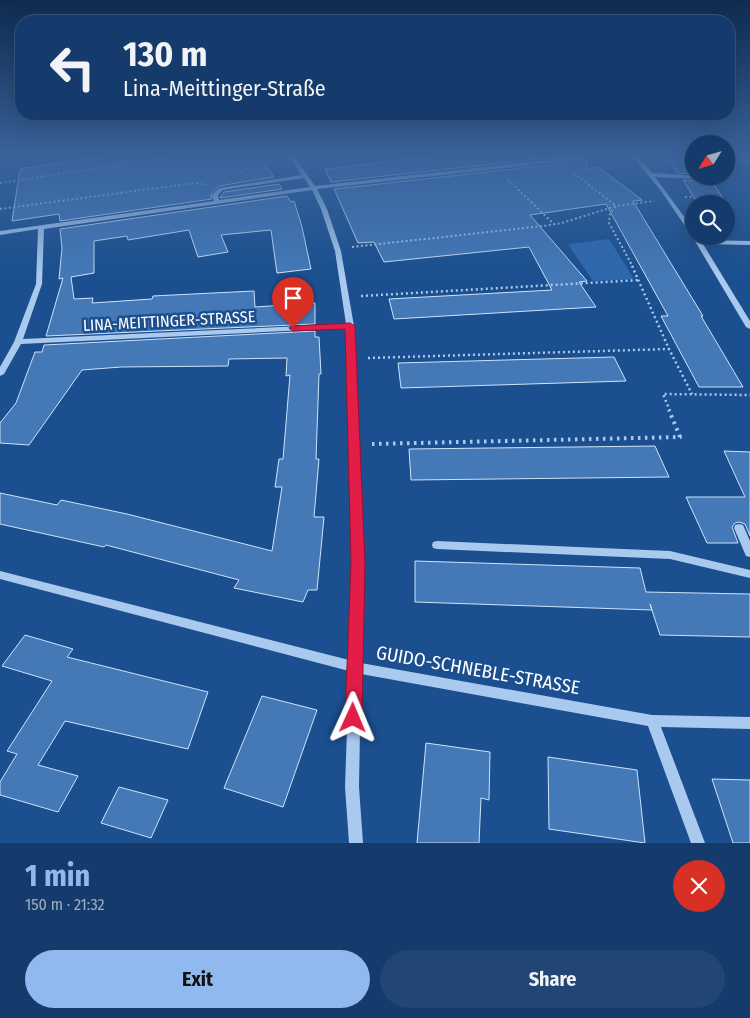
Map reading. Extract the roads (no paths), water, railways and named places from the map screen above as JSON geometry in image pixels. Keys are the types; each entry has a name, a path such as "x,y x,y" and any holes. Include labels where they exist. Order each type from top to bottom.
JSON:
{"street":[{"path":"216,195 217,202"},
{"path":"0,233 263,195"},
{"path":"317,195 338,248 350,326 358,563 352,787 356,843"},
{"path":"667,195 685,222"},
{"path":"0,374 18,342 39,284 41,228"},
{"path":"746,243 750,251"},
{"path":"700,245 750,327"},
{"name":"LINA-MEITTINGER-STRASSE","path":"18,342 350,326"},
{"path":"739,528 750,553"},
{"path":"437,545 670,555 750,574"},
{"name":"GUIDO-SCHNEBLE-STRASSE","path":"0,575 354,667 652,721 750,723"},
{"path":"652,721 698,843"}]}
